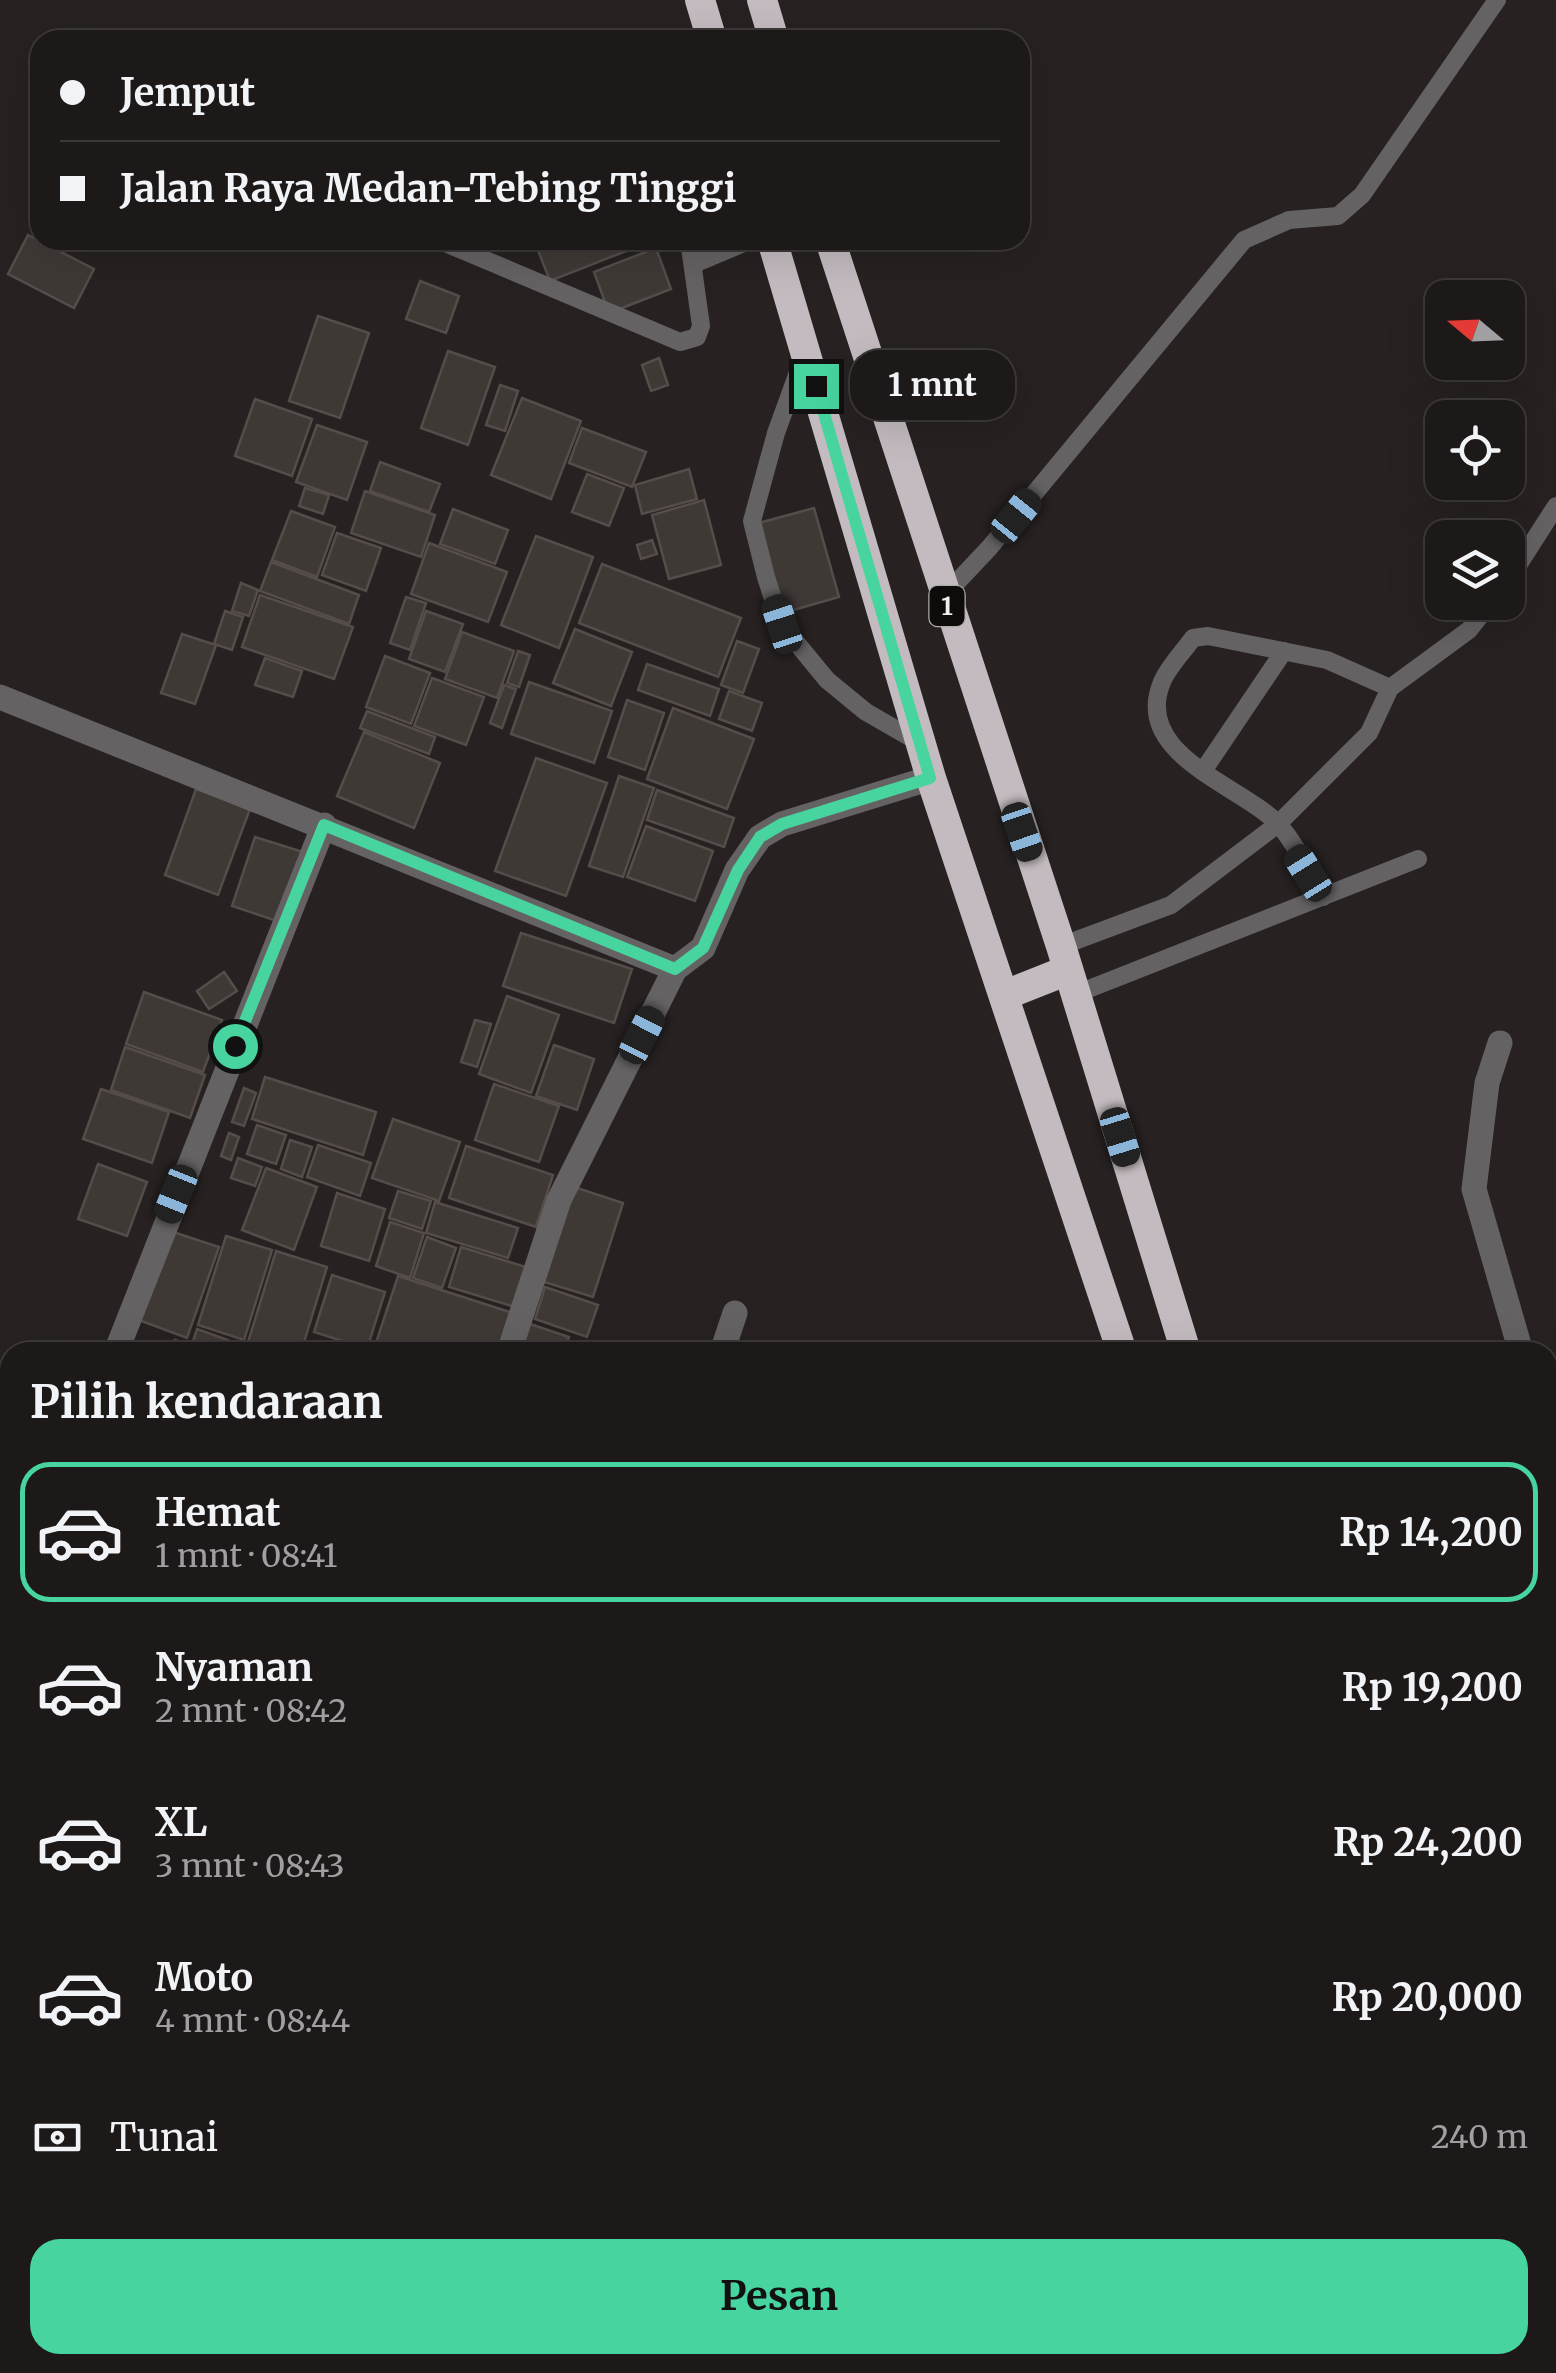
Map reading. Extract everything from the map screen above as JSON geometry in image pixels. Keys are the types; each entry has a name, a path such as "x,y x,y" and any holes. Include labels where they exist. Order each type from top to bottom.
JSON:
{"highway":[{"path":"700,0 709,30"},
{"path":"762,0 771,30"},
{"path":"775,250 930,778 1119,1342"},
{"name":"1","path":"833,250 1068,970 1183,1342"},
{"path":"1005,994 1068,970"}],"street":[{"path":"0,697 675,969"},
{"path":"512,1342 559,1200 675,969 703,948 738,870 760,837 782,824 930,778"},
{"path":"120,1342 324,825"},
{"path":"1500,1043 1487,1083 1474,1190 1517,1342"},
{"path":"725,1342 735,1312"}],"lane":[{"path":"944,596 990,547 1244,240 1289,220 1338,216 1362,196 1497,0"},
{"path":"462,250 680,342 697,337 702,326 690,250"},
{"path":"694,264 727,250"},
{"path":"806,350 776,432 752,521 766,577 782,624 827,680 866,712 920,744"},
{"path":"1525,554 1556,506"},
{"path":"1068,970 1171,905 1278,824 1369,732 1390,688 1469,630 1477,620"},
{"path":"1324,898 1278,824 1203,772 1166,740 1159,707 1161,684 1193,638 1208,636 1327,660 1390,688"},
{"path":"1203,772 1284,651"},
{"path":"1068,970 1324,898 1418,859"}],"building":[{"path":"28,235 30,250 57,250 94,269 74,308 8,274"},
{"path":"538,250 629,250 550,281"},
{"path":"657,250 671,289 609,313 594,272"},
{"path":"420,281 459,296 446,333 406,319"},
{"path":"318,316 369,333 340,418 289,401"},
{"path":"448,351 495,367 468,445 421,428"},
{"path":"659,358 668,385 651,391 642,365"},
{"path":"500,385 518,391 505,431 486,425"},
{"path":"522,398 581,421 551,499 491,475"},
{"path":"255,399 312,419 292,476 235,456"},
{"path":"317,425 367,442 347,500 296,482"},
{"path":"582,428 646,452 632,487 569,463"},
{"path":"380,462 440,484 429,512 370,491"},
{"path":"689,469 697,499 642,514 635,485"},
{"path":"587,474 624,488 609,526 572,512"},
{"path":"305,488 329,495 323,514 299,506"},
{"path":"365,491 435,515 421,557 351,533"},
{"path":"704,500 721,565 669,579 652,515"},
{"path":"814,508 839,597 780,614 755,524"},
{"path":"453,509 508,530 495,564 440,544"},
{"path":"291,511 335,527 317,577 272,560"},
{"path":"337,533 381,548 366,591 322,575"},
{"path":"536,536 593,557 559,648 501,625"},
{"path":"652,540 657,554 641,559 637,545"},
{"path":"429,543 507,572 488,622 411,594"},
{"path":"271,562 359,595 349,624 260,591"},
{"path":"602,564 741,618 718,677 579,623"},
{"path":"241,583 258,590 249,616 232,611"},
{"path":"260,595 353,627 334,679 242,647"},
{"path":"406,597 426,603 410,650 390,643"},
{"path":"225,611 243,617 232,650 214,644"},
{"path":"426,611 463,624 445,672 409,659"},
{"path":"575,629 632,652 611,706 553,683"},
{"path":"462,632 514,651 497,698 445,679"},
{"path":"182,634 216,645 195,704 161,693"},
{"path":"737,641 759,649 743,693 721,685"},
{"path":"518,651 530,655 519,687 507,683"},
{"path":"385,656 430,673 411,724 366,707"},
{"path":"265,658 302,671 293,697 255,685"},
{"path":"647,664 719,689 710,716 638,690"},
{"path":"432,678 484,697 466,745 414,726"},
{"path":"529,682 612,711 594,763 511,734"},
{"path":"504,685 516,689 502,728 490,723"},
{"path":"729,691 762,703 752,731 719,719"},
{"path":"627,700 664,713 645,770 608,757"},
{"path":"673,708 754,739 727,809 647,779"},
{"path":"367,711 435,737 429,754 360,728"},
{"path":"364,732 440,763 414,828 337,796"},
{"path":"536,758 607,783 566,896 495,871"},
{"path":"619,776 654,788 623,877 589,866"},
{"path":"196,789 250,809 218,895 165,875"},
{"path":"657,790 734,818 724,847 647,820"},
{"path":"646,826 713,851 695,901 627,877"},
{"path":"255,837 303,852 280,922 232,906"},
{"path":"521,933 632,969 614,1023 503,986"},
{"path":"224,972 237,991 209,1009 197,991"},
{"path":"144,992 222,1020 203,1072 126,1044"},
{"path":"507,996 559,1015 531,1093 479,1074"},
{"path":"475,1020 491,1024 477,1067 461,1062"},
{"path":"554,1045 594,1059 577,1110 536,1096"},
{"path":"125,1047 205,1075 190,1118 111,1090"},
{"path":"265,1077 376,1112 363,1155 252,1119"},
{"path":"494,1084 559,1106 539,1162 475,1140"},
{"path":"244,1088 256,1093 244,1126 232,1122"},
{"path":"101,1089 169,1112 152,1163 83,1139"},
{"path":"393,1119 460,1142 439,1201 372,1178"},
{"path":"257,1125 286,1135 276,1164 247,1154"},
{"path":"229,1133 239,1137 231,1160 221,1156"},
{"path":"290,1140 312,1147 302,1177 281,1169"},
{"path":"318,1145 371,1163 360,1196 307,1177"},
{"path":"466,1146 553,1175 536,1227 449,1198"},
{"path":"238,1158 262,1167 255,1186 231,1178"},
{"path":"98,1164 147,1182 127,1236 78,1219"},
{"path":"266,1168 317,1187 294,1250 242,1230"},
{"path":"574,1187 623,1203 593,1297 544,1282"},
{"path":"398,1191 431,1201 422,1229 389,1218"},
{"path":"337,1193 385,1209 369,1261 321,1246"},
{"path":"435,1202 518,1228 508,1258 426,1233"},
{"path":"390,1222 424,1233 410,1278 376,1266"},
{"path":"167,1230 219,1247 187,1338 136,1319"},
{"path":"226,1236 272,1250 244,1340 198,1325"},
{"path":"427,1237 456,1248 442,1288 413,1278"},
{"path":"461,1247 526,1267 515,1307 449,1287"},
{"path":"276,1251 327,1267 304,1342 248,1342"},
{"path":"332,1275 385,1292 369,1342 345,1342 314,1332"},
{"path":"398,1276 516,1314 506,1342 376,1342"},
{"path":"545,1287 598,1305 587,1337 535,1319"},
{"path":"524,1322 569,1337 567,1342 517,1342"},
{"path":"197,1329 228,1340 228,1342 193,1342"}],"route":[{"path":"235,1046 324,825 675,969 703,948 738,870 760,837 782,824 930,778 816,386"}]}
